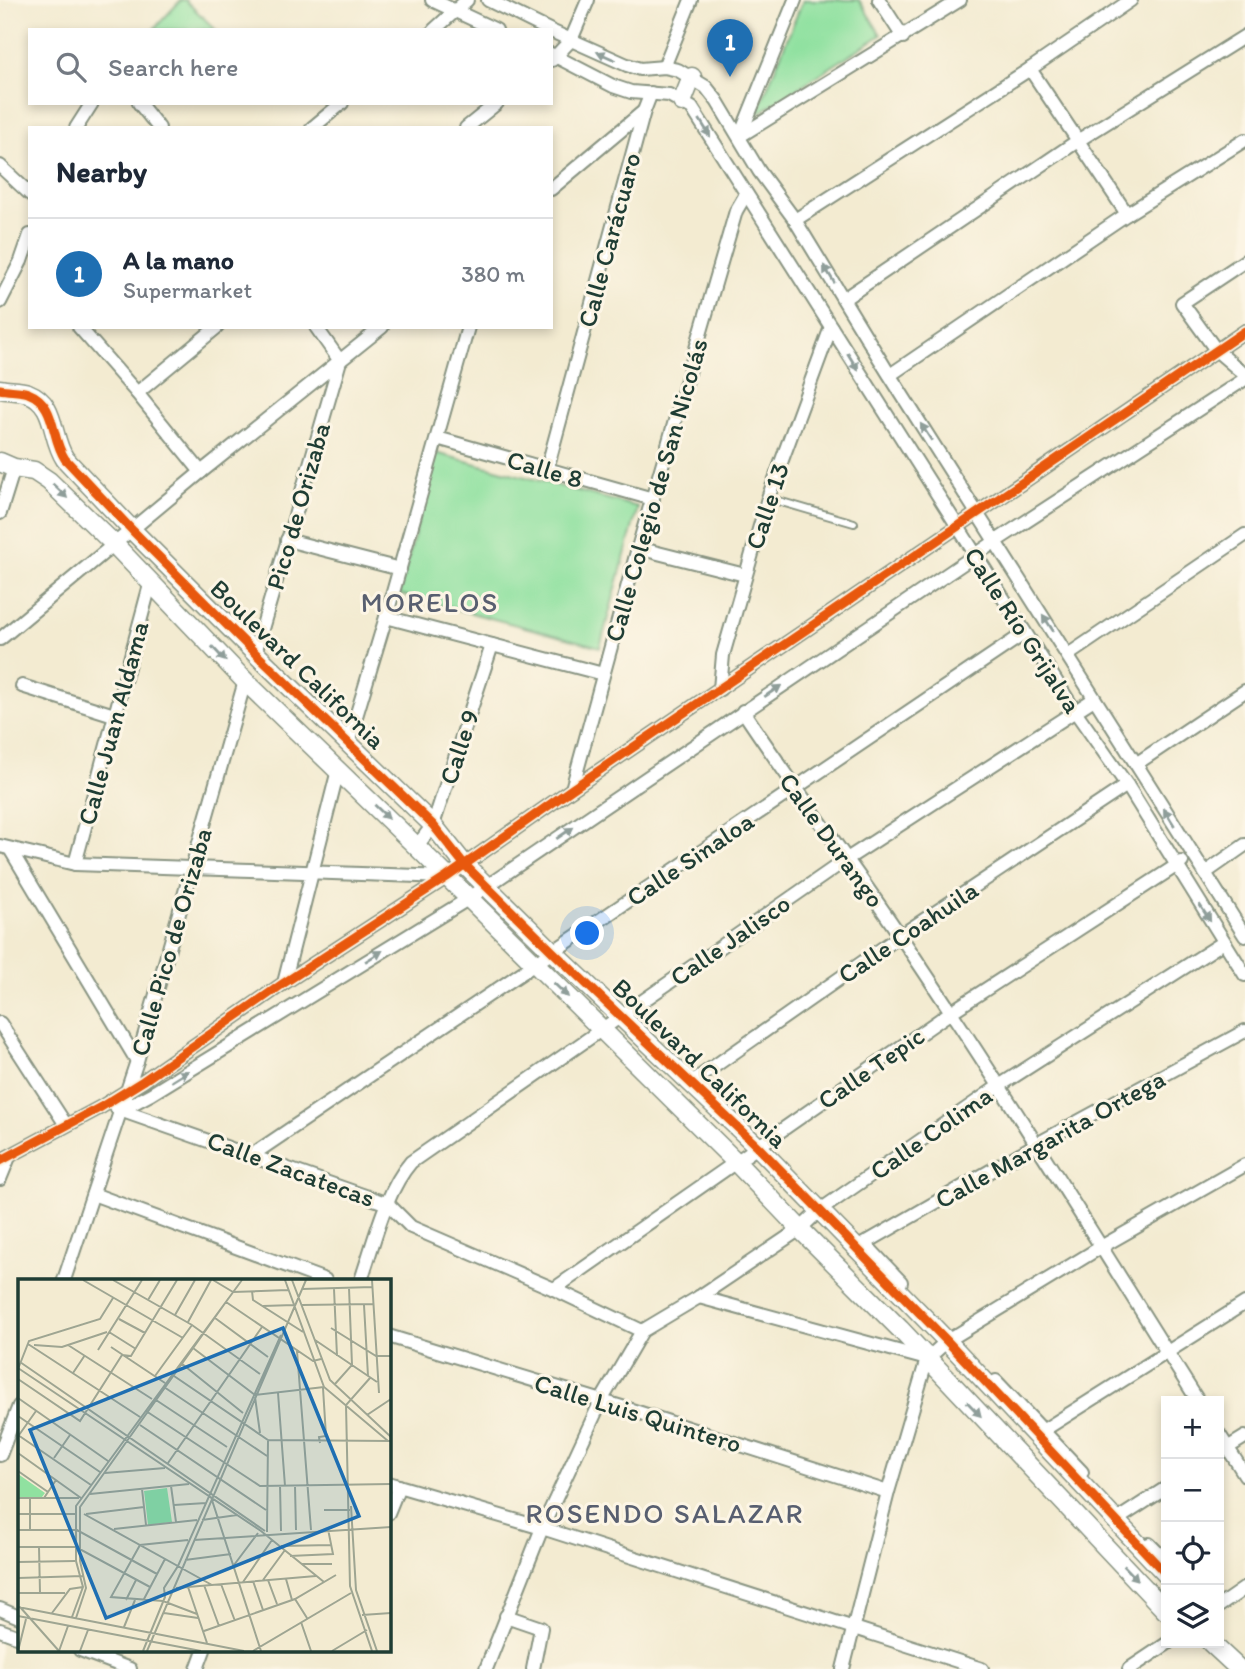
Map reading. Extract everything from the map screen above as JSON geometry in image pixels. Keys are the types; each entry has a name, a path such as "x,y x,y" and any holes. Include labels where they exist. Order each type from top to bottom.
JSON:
{"street":[{"path":"432,0 492,28"},
{"path":"436,28 467,0"},
{"path":"488,0 546,28"},
{"path":"588,0 571,40 553,57 613,86 631,92 669,95 682,102 692,77"},
{"path":"553,31 640,69 664,66 691,0"},
{"path":"740,136 795,0"},
{"path":"879,0 902,37"},
{"path":"740,136 960,0"},
{"path":"795,220 1030,69 1130,0"},
{"path":"845,298 1079,140 1245,36"},
{"name":"Calle Río Grijalva","path":"664,66 692,77 706,87 717,101 759,171 795,220 845,298 890,375 1245,936"},
{"path":"1030,69 1127,214"},
{"name":"Calle Carácuaro","path":"547,469 651,93"},
{"name":"Calle Río Grijalva","path":"682,102 692,108 1075,711 1127,785 1245,975"},
{"path":"77,126 91,105"},
{"path":"141,105 157,126"},
{"path":"314,126 340,105"},
{"path":"468,126 495,105"},
{"path":"553,187 644,111"},
{"path":"890,375 1127,214 1245,140"},
{"path":"0,166 28,192"},
{"name":"Calle Colegio de San Nicolás","path":"572,789 638,548 736,211 746,194"},
{"path":"0,302 28,241"},
{"path":"21,261 28,269"},
{"path":"121,1110 468,899 975,555 1245,377 1216,350 1182,303 1245,261"},
{"name":"Calle 13","path":"720,689 723,655 768,498 831,327"},
{"path":"81,329 201,472"},
{"path":"137,393 215,329"},
{"path":"318,329 341,360"},
{"path":"0,639 201,472 380,329"},
{"path":"348,743 467,329"},
{"path":"0,1179 4,1159 128,1090 284,983 447,877 1245,331"},
{"name":"Pico de Orizaba","path":"255,653 341,360"},
{"name":"Boulevard California","path":"1,391 24,392 37,398 47,408 54,425 58,448 65,459 132,529 255,653 433,825 464,864 553,952 692,1082 819,1211 860,1246 1040,1432 1161,1568"},
{"name":"Calle 8","path":"437,438 653,499"},
{"path":"34,471 48,462 58,448"},
{"path":"0,513 7,465"},
{"name":"Boulevard California","path":"7,465 34,471 50,481 114,544 245,681 417,846 735,1161 1161,1606"},
{"path":"1068,655 1245,535"},
{"path":"287,540 400,569"},
{"path":"638,548 746,575"},
{"name":"Calle Juan Aldama","path":"75,864 151,581"},
{"path":"386,617 603,674"},
{"name":"Calle Sinaloa","path":"251,1155 1025,633"},
{"name":"Calle 9","path":"417,846 433,825 492,645"},
{"name":"Calle Pico de Orizaba","path":"65,1279 137,1061 245,681"},
{"path":"22,686 114,715"},
{"path":"1136,764 1245,691"},
{"name":"Calle Jalisco","path":"361,1279 399,1175 411,1162 847,859 1094,699"},
{"name":"Calle Durango","path":"743,711 794,789 847,859 951,1013 1037,1144 1195,1396"},
{"path":"284,983 338,770"},
{"name":"Calle Coahuila","path":"692,1082 900,936 1127,785"},
{"path":"1205,873 1245,845"},
{"path":"5,847 75,864 447,877"},
{"path":"5,847 137,1061"},
{"name":"Calle Tepic","path":"554,1289 951,1013 1193,855"},
{"name":"Calle Colima","path":"642,1331 699,1297 800,1229 819,1211 999,1086 1224,942"},
{"path":"0,1023 66,1125"},
{"name":"Calle Margarita Ortega","path":"860,1246 1037,1144 1245,1031"},
{"name":"Calle Zacatecas","path":"101,1107 121,1110 388,1204 411,1227 554,1289 642,1331"},
{"path":"843,1669 888,1492 927,1359 950,1339 1101,1247 1245,1165"},
{"path":"93,1194 322,1279"},
{"path":"699,1297 927,1359"},
{"path":"1040,1432 1245,1303"},
{"path":"486,1669 542,1528 601,1401 642,1331"},
{"name":"Calle Luis Quintero","path":"390,1337 888,1492"},
{"path":"0,1455 18,1409"},
{"path":"1224,1449 1245,1437"},
{"path":"1224,1451 1245,1475"},
{"path":"390,1503 394,1484 542,1528 982,1669"},
{"path":"1161,1491 1118,1519 1161,1557"},
{"path":"1224,1603 1245,1588"},
{"path":"0,1609 18,1616"},
{"path":"506,1616 541,1628 533,1669"},
{"path":"0,1630 18,1637"},
{"path":"1129,1669 1161,1648"},
{"path":"1217,1648 1240,1669"},
{"path":"85,1652 130,1669"},
{"path":"198,1669 203,1652"}],"lane":[{"path":"768,498 854,523"}],"green space":[{"path":"181,0 185,0 214,28 155,28"},
{"path":"803,0 859,0 881,35 756,115"},
{"path":"436,453 638,507 600,647 399,594"}],"cycle path":[{"path":"0,1161 101,1107 143,1081 284,983 447,877 1245,331"},
{"path":"0,389 28,393 44,405 65,459 133,531 433,825 464,864 553,952 758,1147 947,1341 1161,1569"}],"place":[{"name":"A la mano","path":"730,77"}],"district":[{"name":"MORELOS","path":"430,602"},
{"name":"ROSENDO SALAZAR","path":"665,1513"}]}
